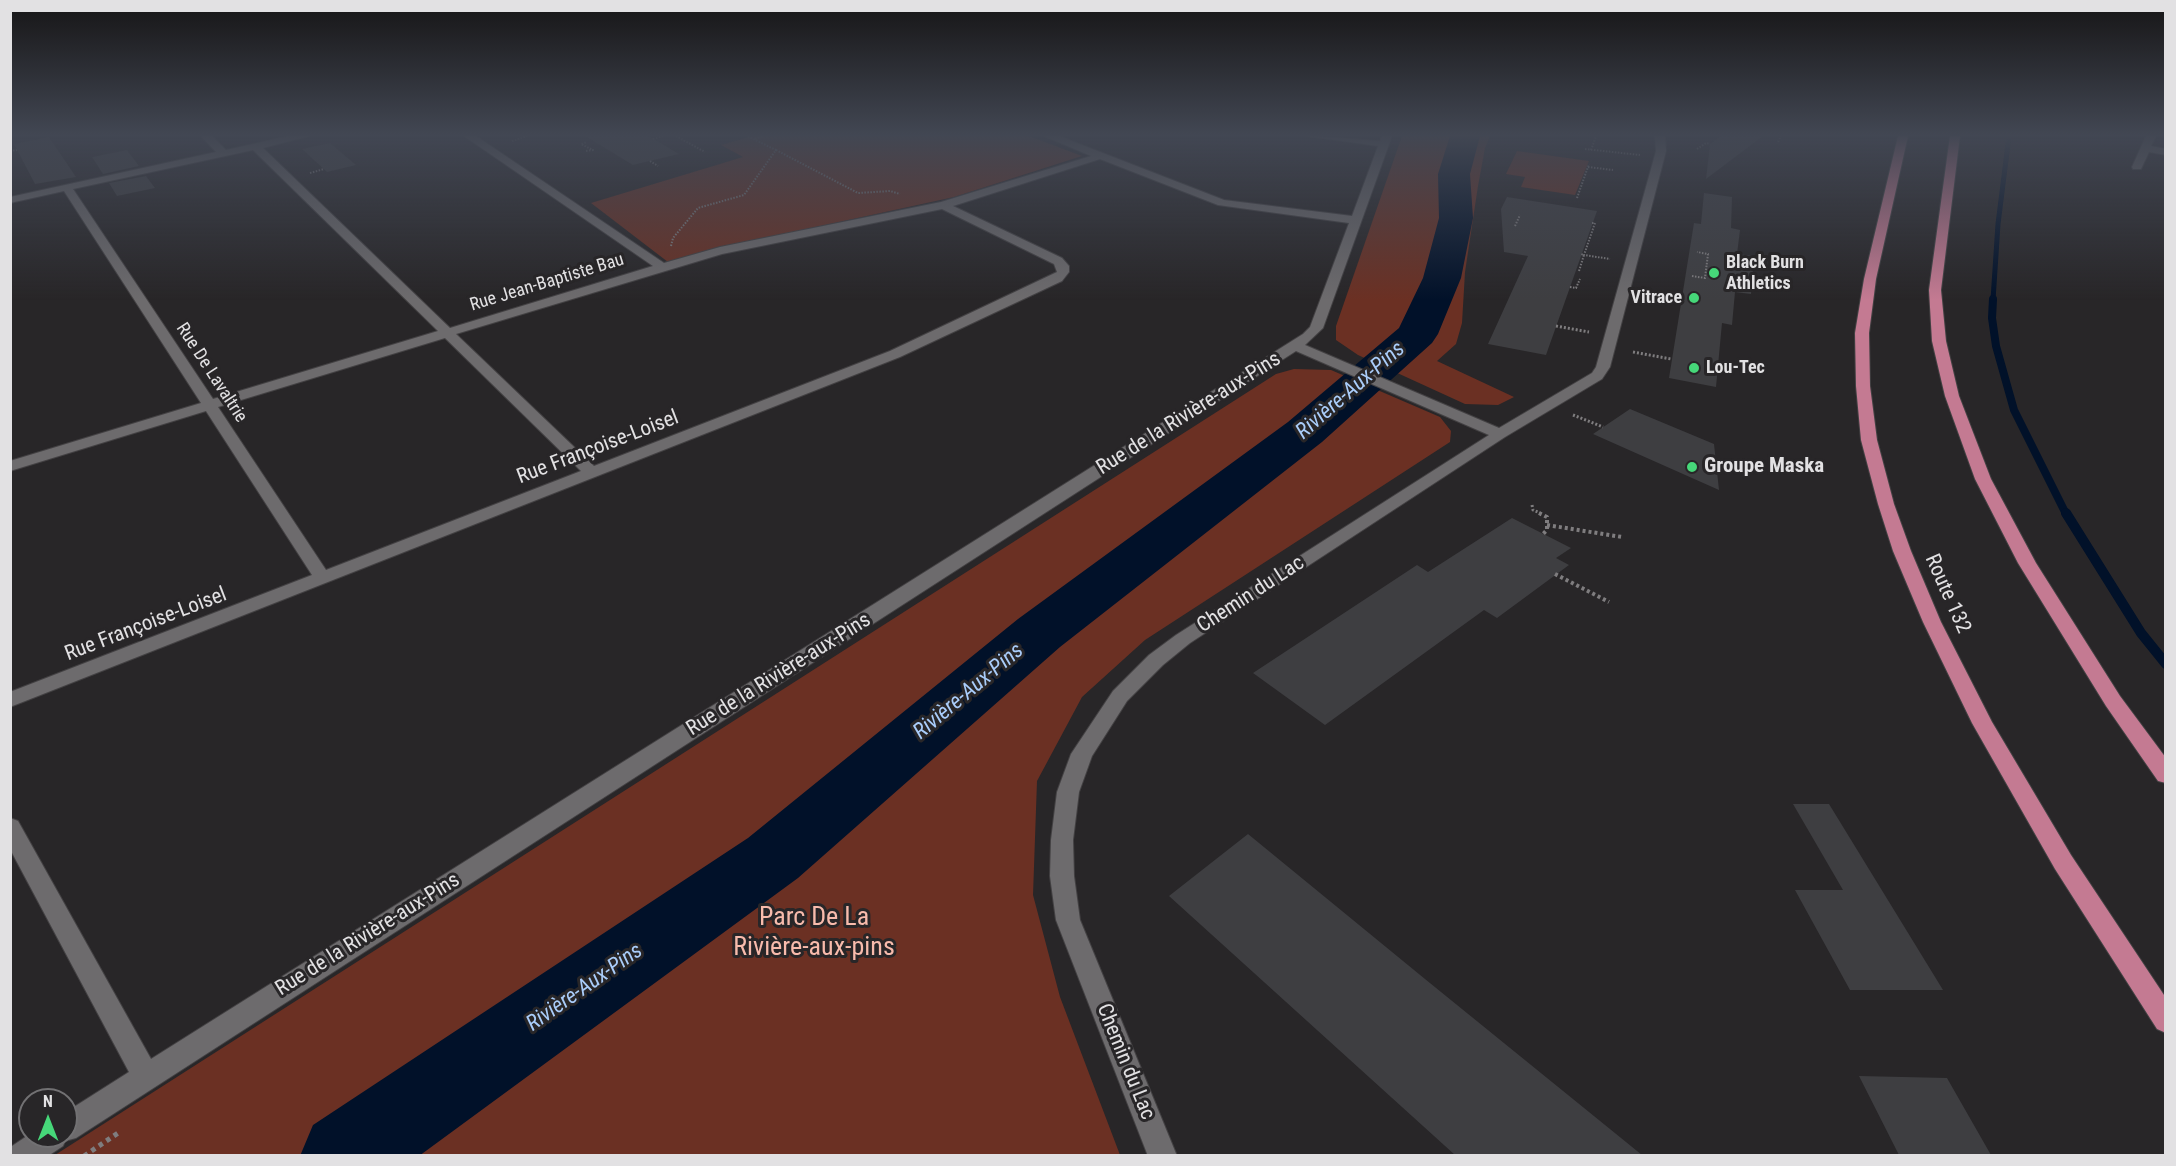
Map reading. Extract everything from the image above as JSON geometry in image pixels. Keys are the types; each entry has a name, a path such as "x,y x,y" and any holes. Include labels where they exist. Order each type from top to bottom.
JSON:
{"highway":[{"name":"Route 132","path":"1891,190 1863,319 1862,366 1867,423 1886,504 1902,551 1932,622 1982,723 2063,862 2166,1021"},
{"path":"1948,190 1935,291 1939,341 1952,396 1983,479 2027,563 2113,700 2166,775"}],"street":[{"path":"10,200 56,190"},
{"name":"Rue De Lavaltrie","path":"69,190 323,578"},
{"path":"300,190 592,473"},
{"path":"555,190 666,261"},
{"name":"Rue Jean-Baptiste Bau","path":"10,466 445,333 666,261 943,205 990,190"},
{"path":"1194,190 1233,205 1355,220"},
{"name":"Rue de la Rivière-aux-Pins","path":"78,1120 1297,345 1316,328 1366,190"},
{"name":"Chemin du Lac","path":"1163,1155 1068,920 1062,876 1062,840 1068,792 1082,754 1120,696 1174,646 1500,434 1586,383 1603,367 1650,190"},
{"name":"Rue Françoise-Loisel","path":"10,700 916,346 1058,278 1063,272 1063,266 1058,261 943,205"},
{"path":"1297,345 1500,434"},
{"path":"10,827 146,1077"}],"path":[{"path":"666,261 673,238 698,208 743,194 746,190"},
{"path":"853,190 858,193 890,191 903,195"},
{"path":"1577,198 1579,190"},
{"path":"743,194 748,197"},
{"path":"1515,226 1520,215"},
{"path":"1579,271 1582,255 1595,223 1592,223"},
{"path":"1692,276 1705,280 1708,254 1696,252"},
{"path":"1582,255 1611,259"},
{"path":"1570,287 1576,288 1580,279"},
{"path":"1556,326 1589,332"},
{"path":"1633,352 1671,359"},
{"path":"1570,414 1603,427"},
{"path":"1532,505 1533,510 1547,518 1547,530 1543,534"},
{"path":"1547,525 1622,537"},
{"path":"1555,574 1609,602"}],"green space":[{"path":"633,190 975,190 668,262 591,203"},
{"path":"1383,190 1477,190 1465,272 1462,323 1456,344 1437,361 1514,397 1498,405 1465,404 1358,355 1336,340 1336,326"},
{"path":"1544,190 1577,190 1575,195"},
{"name":"Parc De La Rivière-aux-pins","path":"1294,369 1331,370 1440,417 1451,431 1450,442 1145,640 1082,697 1037,781 1033,895 1060,997 1120,1155 55,1155 66,1148 78,1148 78,1140 1276,374"}],"building":[{"path":"114,190 144,190 117,196"},
{"path":"1704,193 1732,197 1731,228 1740,230 1737,254 1754,256 1751,294 1735,292 1732,325 1722,323 1716,387 1669,378 1694,223 1701,224"},
{"path":"1507,197 1597,211 1546,355 1488,344 1528,256 1504,252 1501,209"},
{"name":"Groupe Maska","path":"1630,409 1714,444 1719,490 1593,434"},
{"path":"1512,518 1571,548 1556,558 1569,565 1497,618 1484,610 1325,725 1253,673 1417,565 1428,572"},
{"path":"1793,804 1829,804 1943,990 1850,990 1795,890 1843,890"},
{"path":"1248,834 1642,1155 1455,1155 1169,896"},
{"path":"1859,1076 1947,1078 1991,1155 1899,1155"}],"waterway":[{"name":"Rivière-Aux-Pins","path":"344,1156 773,858 1039,633 1305,432 1417,334 1442,278 1456,218 1455,190"},
{"path":"1993,300 2002,190"},
{"path":"1993,299 1992,318 1996,346 2014,410 2066,514"},
{"path":"2066,513 2141,633 2166,664"}],"place":[{"name":"Black Burn Athletics","path":"1714,273"},
{"name":"Vitrace","path":"1694,298"},
{"name":"Lou-Tec","path":"1694,368"},
{"name":"Groupe Maska","path":"1692,467"}]}
